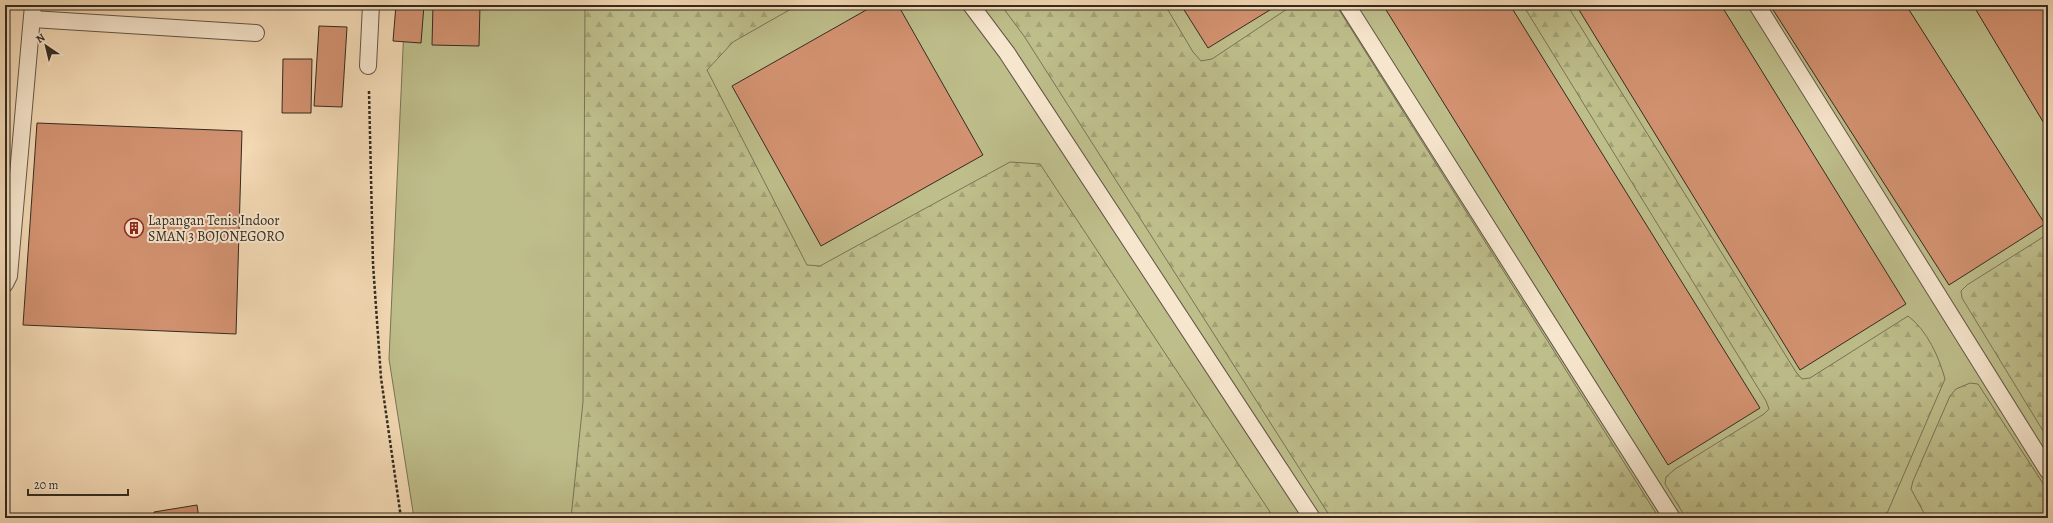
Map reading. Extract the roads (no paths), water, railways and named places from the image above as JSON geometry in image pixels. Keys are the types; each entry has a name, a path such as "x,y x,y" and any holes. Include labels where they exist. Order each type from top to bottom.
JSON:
{"lane":[{"path":"368,66 371,5"},
{"path":"971,5 1012,60 1312,518"},
{"path":"1347,5 1672,518"},
{"path":"1757,5 2048,471"},
{"path":"5,284 9,276 32,12 256,33"}],"place":[{"name":"Lapangan Tenis Indoor SMAN 3 BOJONEGORO","path":"134,228"}]}
